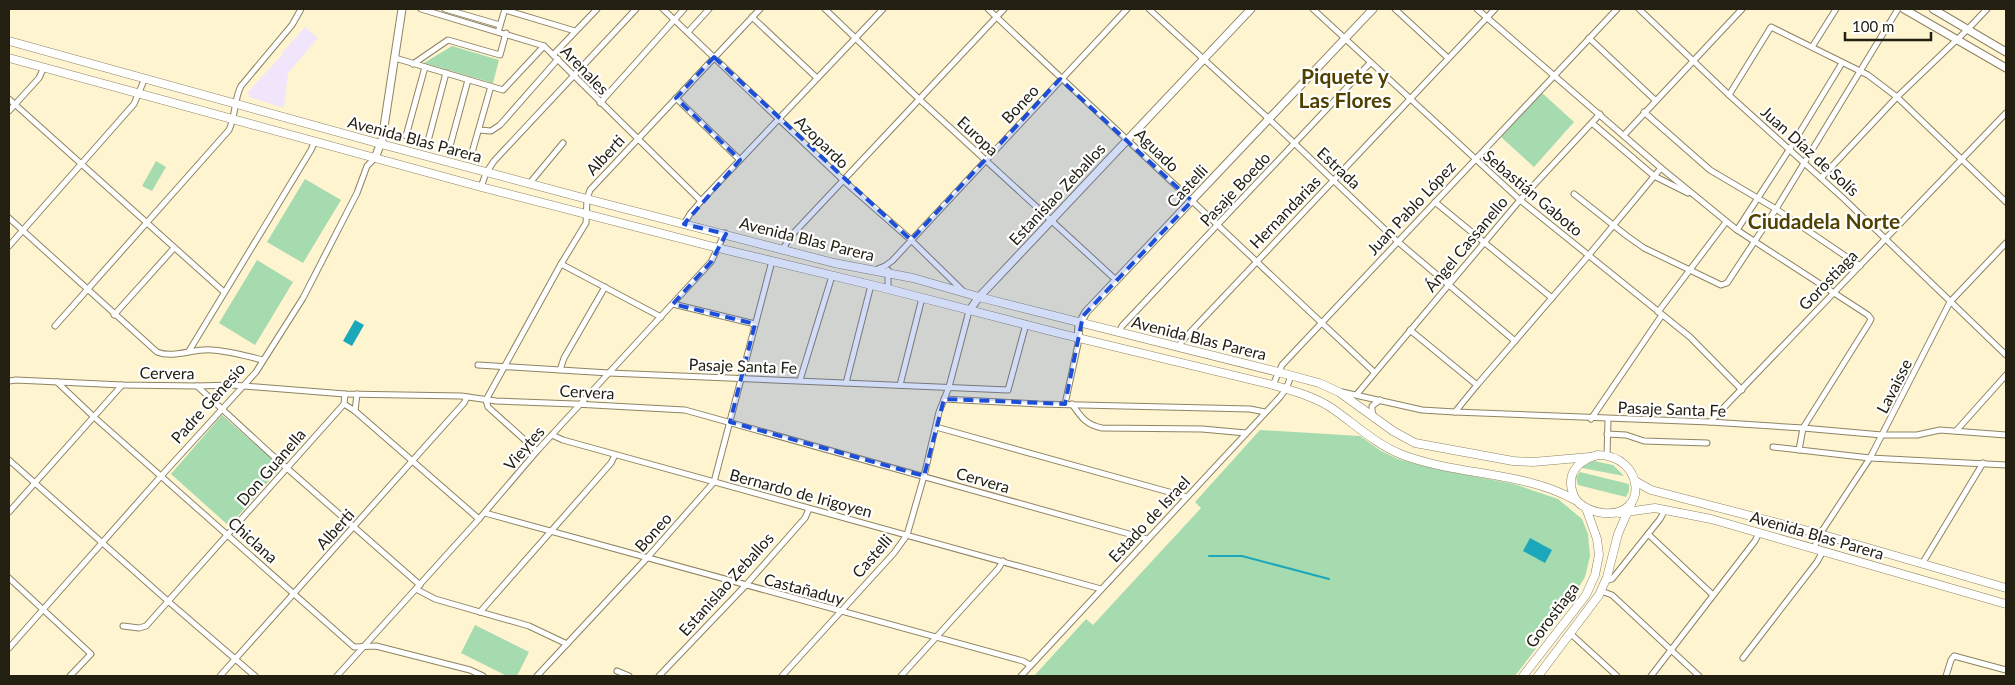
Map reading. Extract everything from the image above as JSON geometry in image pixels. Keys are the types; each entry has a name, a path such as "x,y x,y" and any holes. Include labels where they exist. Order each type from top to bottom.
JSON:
{"main road":[{"name":"Padre Genesio","path":"375,158 381,144 402,9"},
{"name":"Estanislao Zeballos","path":"969,311 979,297 1250,9"},
{"name":"Castelli","path":"1080,322 1086,312 1372,9"},
{"path":"1904,9 2006,68"},
{"path":"1933,9 2006,52"},
{"name":"Avenida Blas Parera","path":"9,41 486,173 834,262 888,272 979,297 1319,383 1338,392 1404,438 1415,443 1484,457 1533,462 1590,457"},
{"name":"Avenida Blas Parera","path":"9,58 481,187 719,249 888,288 969,311 1274,385 1323,403 1376,440 1402,455 1429,463 1548,487 1575,500"},
{"path":"1078,338 1080,322"},
{"path":"1631,504 1619,512 1604,513 1586,508 1575,500 1570,479 1578,465 1590,457 1607,455 1622,461 1628,466 1635,481"},
{"name":"Avenida Blas Parera","path":"1635,481 1651,490 1820,534 2006,588"},
{"name":"Gorostiaga","path":"1538,676 1571,634 1601,591 1618,534 1635,494 1635,481"},
{"name":"Gorostiaga","path":"1523,676 1586,595 1595,575 1599,555 1598,538 1586,508"},
{"name":"Avenida Blas Parera","path":"1619,512 1628,513 1647,509 1665,510 1711,519 2006,604"},
{"path":"1536,659 1546,666"}],"street":[{"path":"55,326 229,130 234,119 238,92 241,86 292,25 301,9"},
{"name":"Arenales","path":"421,9 500,28 506,34 544,46 701,201"},
{"path":"445,9 500,28 505,10 575,31"},
{"path":"479,130 491,131 500,125 575,31 595,9"},
{"path":"481,187 486,173 494,161 636,9"},
{"name":"Azopardo","path":"663,9 844,181 911,240 963,292"},
{"path":"600,103 684,9"},
{"path":"688,32 709,9"},
{"name":"Alberti","path":"486,400 561,264 586,223 588,215 587,199 590,190 760,9"},
{"name":"Europa","path":"825,9 1050,222 1116,280"},
{"path":"684,224 701,201 883,9"},
{"name":"Aguado","path":"988,9 1060,79 1127,139 1374,372"},
{"path":"783,249 790,237 1004,9"},
{"name":"Boneo","path":"874,270 892,261 1127,9"},
{"name":"Estrada","path":"1149,9 1269,119 1397,241 1514,341"},
{"name":"Sebastián Gaboto","path":"1313,9 1474,160 1588,256 1690,336 1742,390"},
{"path":"1395,9 1448,58"},
{"path":"1477,9 1660,168 1726,222 1754,243 1871,319 1803,428 1799,450"},
{"name":"Hernandarias","path":"1178,347 1256,261 1495,9"},
{"name":"Juan Pablo López","path":"1274,385 1282,365 1617,9"},
{"name":"Juan Díaz de Solís","path":"1639,9 1729,95 1821,178 2006,355"},
{"path":"1624,135 1742,9"},
{"path":"1812,47 1836,9"},
{"path":"1574,194 1644,248 1720,285 1727,284 1776,209 1898,9"},
{"path":"1821,178 1897,97 1987,9"},
{"path":"752,17 816,78"},
{"path":"1729,95 1771,26 1860,72 1868,74 1897,97 2006,202"},
{"path":"413,64 448,40 500,55 506,34"},
{"path":"1589,38 1655,100"},
{"path":"395,58 503,90 544,46"},
{"name":"Pasaje Boedo","path":"1120,332 1122,326 1370,63"},
{"path":"1737,230 1842,63"},
{"path":"9,111 39,78 44,67"},
{"path":"406,136 425,67"},
{"path":"428,141 446,73"},
{"path":"9,246 134,104 140,94 145,78"},
{"path":"450,146 468,80"},
{"path":"471,156 491,86"},
{"path":"676,98 740,160"},
{"path":"9,99 146,224 224,292"},
{"path":"1644,112 1710,170 1776,209 1860,266"},
{"name":"Gorostiaga","path":"1710,422 2006,112"},
{"name":"Ángel Cassanello","path":"1357,394 1520,200 1600,114"},
{"path":"1592,123 1654,176 1697,198"},
{"path":"189,351 312,150 315,141"},
{"path":"529,184 563,143"},
{"name":"Padre Genesio","path":"9,648 241,386 256,372 303,298 357,193 367,166 375,158"},
{"path":"1456,412 1477,384 1588,256 1660,168"},
{"path":"1435,202 1552,298"},
{"path":"9,218 157,352 170,354 212,350 263,360"},
{"path":"1591,419 1660,313 1726,222"},
{"name":"Vieytes","path":"337,676 608,373 711,262 726,233"},
{"name":"Lavaisse","path":"1814,548 1820,534 1870,458 1950,302 2006,243"},
{"path":"114,315 174,248"},
{"name":"Boneo","path":"536,676 647,558 714,482 772,261"},
{"name":"Boneo","path":"888,288 888,272 892,261"},
{"path":"561,264 661,316"},
{"path":"800,380 832,276"},
{"path":"846,383 871,285"},
{"path":"560,370 564,358 605,287"},
{"path":"900,385 922,298"},
{"path":"673,304 755,324"},
{"name":"Estanislao Zeballos","path":"936,427 938,412 949,387 969,311"},
{"name":"Pasaje Santa Fe","path":"478,365 608,373 1008,390 1026,324"},
{"path":"1410,330 1477,384"},
{"path":"1065,404 1078,338"},
{"path":"1956,431 2006,375"},
{"name":"Estado de Israel","path":"1021,676 1286,389 1291,376"},
{"name":"Cervera","path":"9,381 122,385 241,386 345,394 467,397 486,400 680,410 730,422 1147,539"},
{"name":"Chiclana","path":"57,382 354,647 376,646 455,666 483,676"},
{"path":"9,512 122,385"},
{"path":"197,386 221,410 418,587 435,599 529,626 567,644"},
{"name":"Pasaje Santa Fe","path":"1338,392 1357,394 1422,410 1608,420 1710,422 1882,435 1917,435 1940,430 2006,435"},
{"path":"345,394 344,404 355,411 479,519"},
{"path":"355,411 357,394"},
{"name":"Alberti","path":"220,676 412,462 464,403 467,397"},
{"path":"944,399 1250,409 1265,412"},
{"path":"486,400 488,407 538,451"},
{"path":"1375,417 1372,406 1380,400"},
{"name":"Don Guanella","path":"123,626 143,628 169,602 344,404"},
{"path":"1072,404 1082,420 1102,428 1246,433"},
{"path":"1607,455 1608,420"},
{"path":"936,427 1187,497"},
{"name":"Castelli","path":"782,676 894,553 907,535 936,427"},
{"path":"1607,434 1626,435 1644,441 1708,443"},
{"name":"Bernardo de Irigoyen","path":"552,435 615,455 1101,590"},
{"path":"1773,447 1870,458 2006,465"},
{"path":"480,612 549,531 611,463 615,455"},
{"path":"9,460 255,676"},
{"path":"1922,564 1983,463"},
{"name":"Estanislao Zeballos","path":"659,676 744,586 804,518 809,509"},
{"name":"Gorostiaga","path":"1605,581 1612,579 1660,519 1665,510"},
{"name":"Castañaduy","path":"485,512 744,586 1023,661 1030,665"},
{"path":"1651,676 1759,533"},
{"path":"1648,534 1713,595"},
{"path":"1743,658 1817,562 1823,551"},
{"path":"901,676 998,569 1002,561"},
{"path":"9,580 90,654 70,676"},
{"path":"1601,591 1612,595 1699,676"},
{"path":"1571,634 1617,676"},
{"path":"1946,676 1954,656 2006,670"},
{"path":"617,671 629,676"}],"highlighted area":[{"path":"714,57 911,240 1060,79 1192,201 1083,316 1065,404 944,399 924,476 730,422 755,324 673,304 711,262 726,234 684,224 740,160 676,98"}],"shaded area":[{"path":"305,27 318,38 288,73 284,108 249,97 248,92"}],"green space":[{"path":"452,46 499,60 493,83 424,63"},
{"path":"1541,92 1574,122 1534,167 1501,137"},
{"path":"156,161 166,167 152,191 142,186"},
{"path":"305,179 341,200 303,263 267,242"},
{"path":"257,260 293,282 255,345 219,323"},
{"path":"222,415 281,467 229,526 171,474"},
{"path":"1260,430 1360,436 1381,451 1398,459 1436,469 1514,484 1558,499 1582,519 1588,534 1590,556 1585,577 1563,613 1515,676 1034,676 1086,619 1093,625 1201,508 1195,502"},
{"path":"1594,461 1613,465 1624,476 1582,468"},
{"path":"1580,472 1629,484 1629,491 1626,497 1578,485 1576,477"},
{"path":"475,625 529,652 517,676 507,676 461,653"}],"water":[{"path":"355,320 364,325 352,346 343,341"},
{"path":"1530,538 1552,550 1545,563 1523,551"}],"waterway":[{"path":"1209,556 1242,556 1329,579"}],"district":[{"name":"Piquete y Las Flores","path":"1345,89"},
{"name":"Ciudadela Norte","path":"1824,222"}]}
